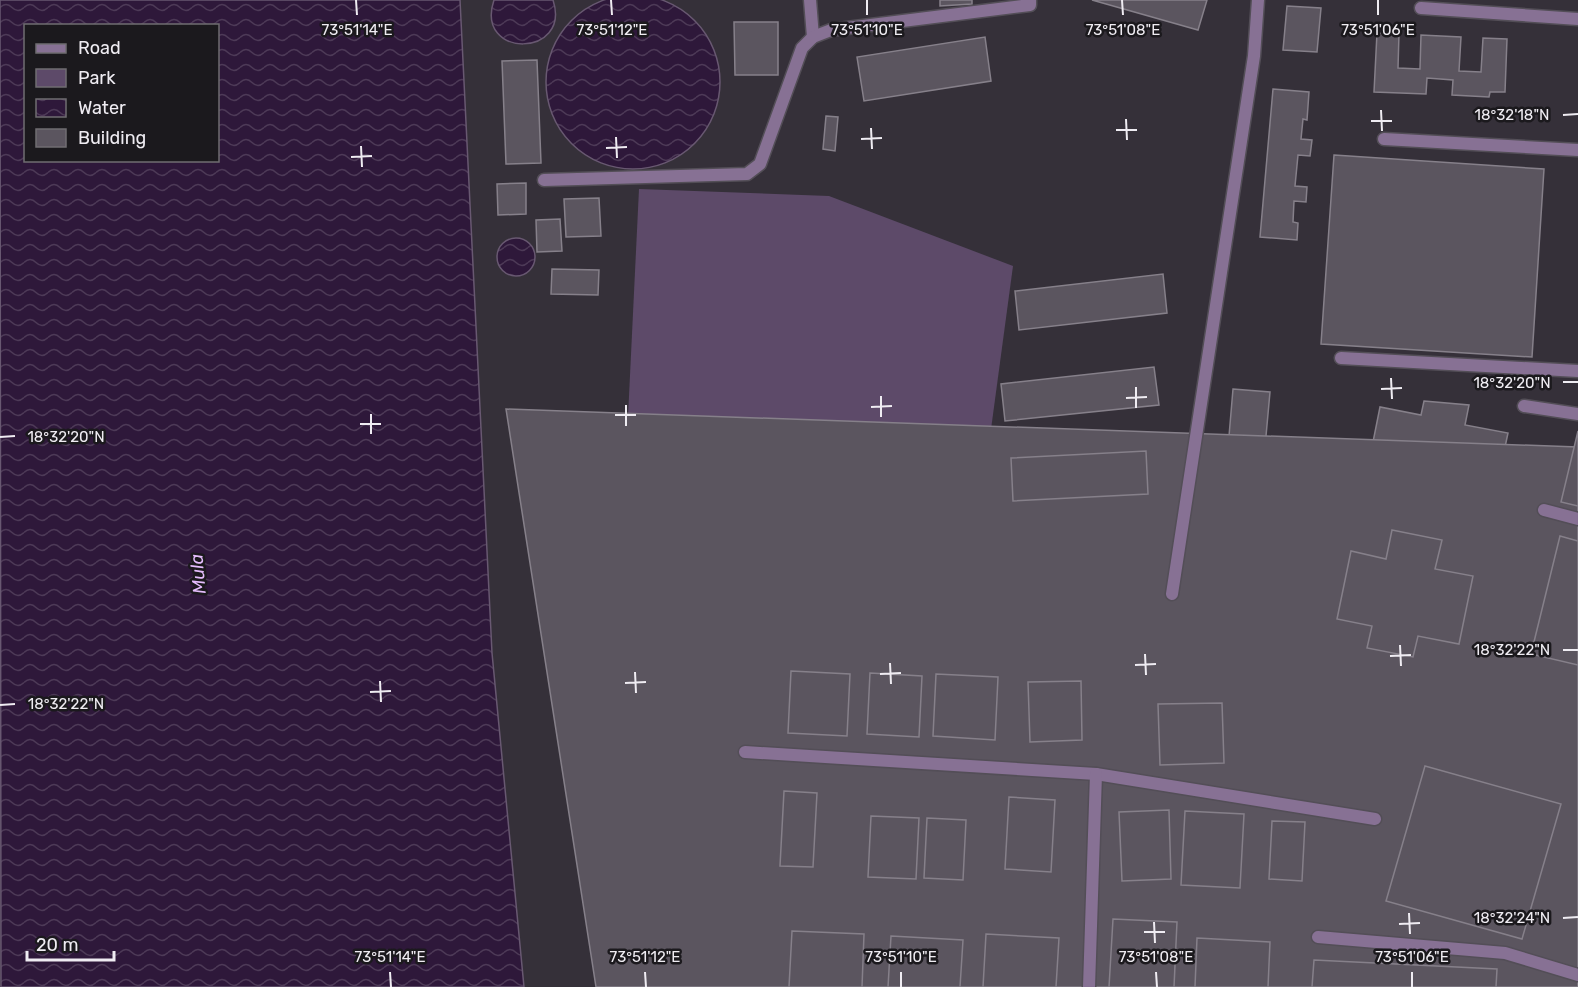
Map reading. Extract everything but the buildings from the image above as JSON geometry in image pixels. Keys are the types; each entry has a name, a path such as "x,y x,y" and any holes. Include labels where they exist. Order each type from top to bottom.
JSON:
{"street":[{"path":"810,0 813,37"},
{"path":"544,180 747,174 760,164 802,48 813,37 831,30 1030,5 1029,0"},
{"path":"1172,594 1252,68 1258,0"},
{"path":"1421,8 1578,19"},
{"path":"1384,139 1578,150"},
{"path":"1341,358 1578,371"},
{"path":"1524,406 1578,414"},
{"path":"1544,510 1578,519"},
{"path":"745,752 1096,774 1375,819"},
{"path":"1089,987 1096,774"},
{"path":"1318,937 1505,953 1578,975"}],"green space":[{"path":"639,189 829,196 1013,266 982,496 621,562"}],"water":[{"path":"610,-1 656,-1 681,10 705,34 718,65 720,82 718,99 705,130 681,154 650,167 633,169 616,167 585,154 561,130 548,99 546,82 548,65 561,34 585,10"},
{"name":"Mula","path":"0,0 460,0 492,653 524,987 1,987"},
{"path":"494,0 553,0 555,19 549,33 537,41 523,44 509,41 497,33 492,19"},
{"path":"516,238 529,244 535,257 529,270 516,276 503,270 497,257 503,244"}]}
